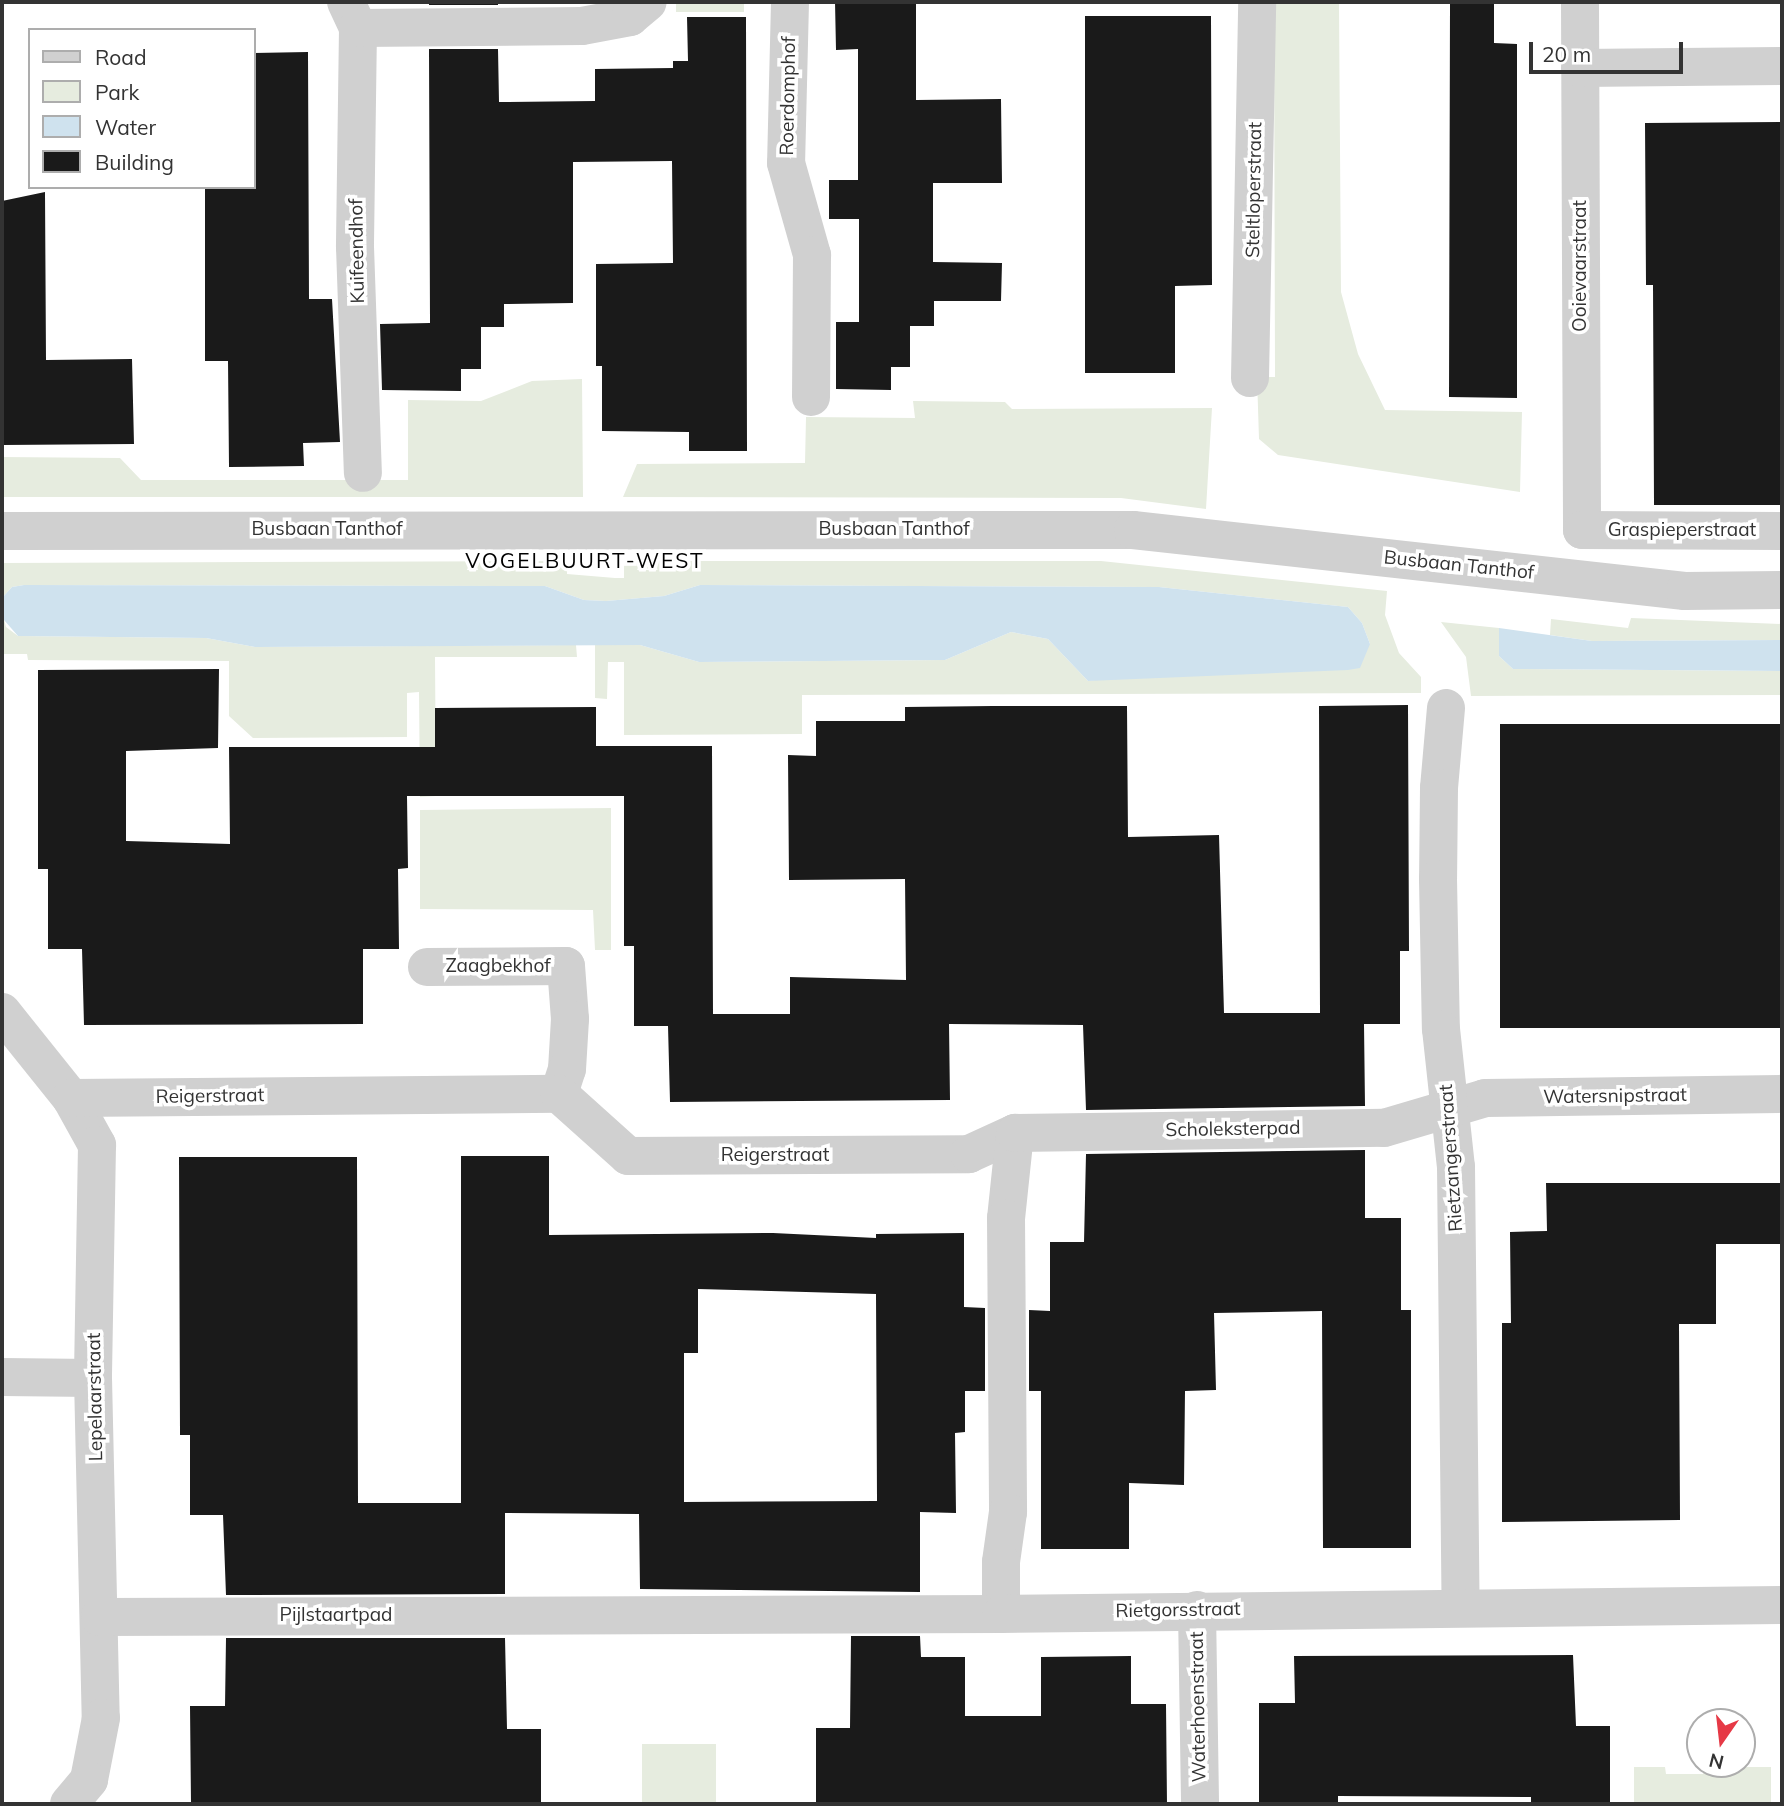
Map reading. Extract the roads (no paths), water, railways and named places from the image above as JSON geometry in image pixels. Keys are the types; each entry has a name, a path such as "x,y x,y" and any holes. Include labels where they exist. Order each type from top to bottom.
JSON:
{"street":[{"name":"Kuifeendhof","path":"363,473 355,247 352,15 582,26 631,17 648,2"},
{"name":"Roerdomphof","path":"790,2 786,163 812,255 811,397"},
{"name":"Steltloperstraat","path":"1250,378 1257,2"},
{"name":"Ooievaarstraat","path":"1580,2 1582,530"},
{"path":"1580,68 1782,66"},
{"name":"Busbaan Tanthof","path":"2,531 1133,530 1685,591 1782,590"},
{"name":"Graspieperstraat","path":"1582,530 1782,530"},
{"name":"Rietzangerstraat","path":"1446,708 1439,788 1438,878 1441,1028 1456,1167 1461,1608"},
{"name":"Zaagbekhof","path":"427,967 566,966 570,1019 567,1069 559,1094"},
{"name":"Lepelaarstraat","path":"2,1012 71,1098 97,1145 93,1378 100,1617 98,1749 89,1780 69,1804"},
{"name":"Reigerstraat","path":"71,1098 559,1094 628,1156 970,1154 1015,1133"},
{"name":"Watersnipstraat","path":"1449,1109 1485,1098 1782,1094"},
{"name":"Scholeksterpad","path":"1015,1133 1384,1128 1449,1109"},
{"path":"1001,1614 1001,1562 1008,1512 1006,1218 1015,1133"},
{"path":"2,1377 93,1378"},
{"name":"Rietgorsstraat","path":"573,1615 1001,1614 1782,1605"},
{"name":"Waterhoenstraat","path":"1197,1610 1200,1804"},
{"name":"Pijlstaartpad","path":"100,1617 573,1615"}],"water":[{"path":"700,585 1159,587 1348,607 1362,623 1370,644 1360,668 1348,670 1088,681 1048,639 1011,632 945,660 699,662 640,645 255,647 206,638 18,636 4,620 2,598 12,587 545,586 584,600 606,601 664,596"},
{"path":"1499,628 1592,641 1782,640 1782,671 1513,669 1499,656"}],"district":[{"name":"VOGELBUURT-WEST","path":"585,560"}]}
